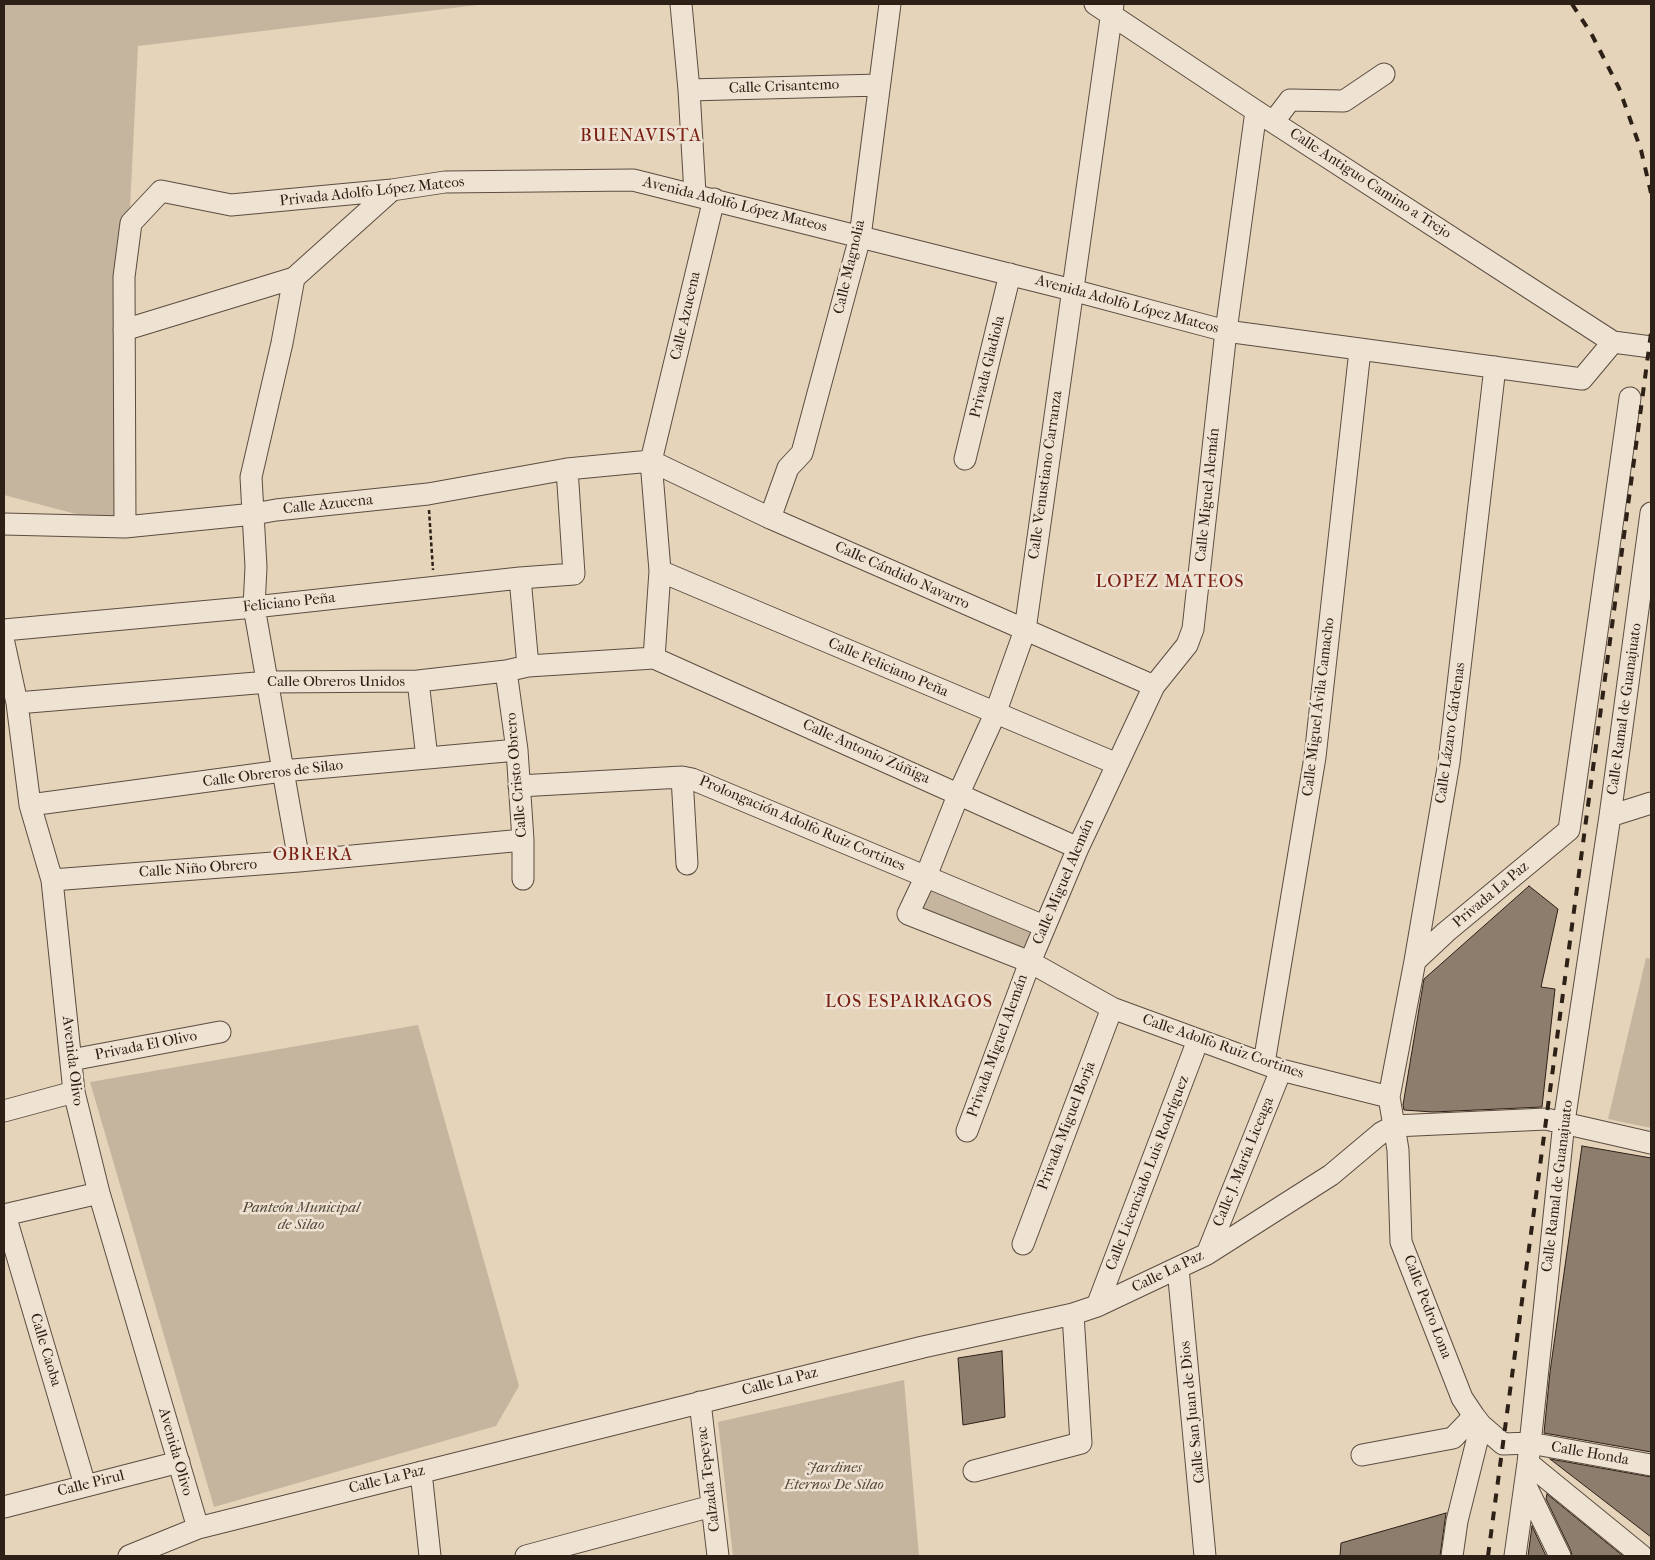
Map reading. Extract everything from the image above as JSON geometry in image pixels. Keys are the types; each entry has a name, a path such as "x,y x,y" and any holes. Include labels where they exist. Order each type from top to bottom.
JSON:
{"street":[{"name":"Calle Azucena","path":"654,658 660,571 651,461 705,197 689,90 681,4"},
{"name":"Calle Magnolia","path":"770,518 788,468 802,453 860,237 878,84 890,4"},
{"name":"Calle Antiguo Camino a Trejo","path":"1106,8 1265,116 1614,342 1651,347"},
{"name":"Calle Venustiano Carranza","path":"908,914 926,876 959,793 994,714 1025,630 1072,290 1106,8"},
{"path":"1265,116 1290,100 1344,101 1384,74"},
{"name":"Calle Crisantemo","path":"689,90 878,84"},
{"name":"Calle Miguel Alemán","path":"1030,962 1078,848 1154,686 1186,645 1193,629 1226,331 1265,116"},
{"name":"Avenida Adolfo López Mateos","path":"633,180 1010,274 1226,331 1582,379 1614,342"},
{"name":"Privada Adolfo López Mateos","path":"124,330 124,277 132,223 161,191 231,205 392,190 445,182 633,180"},
{"path":"125,527 124,330 294,278 392,190"},
{"name":"Privada Gladiola","path":"965,460 1010,274"},
{"path":"294,278 282,343 251,477 256,567 254,606 299,861"},
{"name":"Calle Miguel Ávila Camacho","path":"1272,1066 1315,757 1360,350"},
{"name":"Calle Lázaro Cárdenas","path":"1389,1097 1415,961 1449,762 1495,367"},
{"name":"Privada La Paz","path":"1415,961 1446,932 1569,830 1630,398"},
{"name":"Calle Azucena","path":"4,524 125,527 428,494 567,469 651,461"},
{"name":"Calle Cándido Navarro","path":"651,461 770,518 1154,686"},
{"name":"Feliciano Peña","path":"4,630 574,574 567,469"},
{"name":"Calle Ramal de Guanajuato","path":"1515,1556 1528,1464 1564,1122 1610,816 1651,513"},
{"name":"Calle Feliciano Peña","path":"660,571 994,714 1117,764"},
{"path":"520,578 528,666"},
{"name":"Avenida Olivo","path":"4,643 17,703 30,805 52,880 74,1092 99,1193 198,1528"},
{"name":"Calle Obreros Unidos","path":"17,703 268,682 418,681 506,671 528,666 654,658"},
{"name":"Calle Antonio Zúñiga","path":"654,658 959,793 1078,848"},
{"name":"Calle Cristo Obrero","path":"506,671 517,750 524,879"},
{"path":"418,681 427,758"},
{"name":"Calle Obreros de Silao","path":"30,805 282,771 517,750"},
{"path":"682,777 688,864"},
{"name":"Prolongación Adolfo Ruiz Cortines","path":"519,786 682,777 692,779 1044,926"},
{"name":"Calle Ramal de Guanajuato","path":"1610,816 1651,803"},
{"name":"Calle Niño Obrero","path":"52,880 299,861 523,840"},
{"name":"Calle Adolfo Ruiz Cortines","path":"908,914 1030,962 1112,1008 1272,1066 1389,1097"},
{"name":"Privada Miguel Alemán","path":"967,1131 1030,962"},
{"name":"Privada Miguel Borja","path":"1023,1244 1112,1008"},
{"name":"Privada El Olivo","path":"71,1060 220,1032"},
{"name":"Calle Licenciado Luis Rodríguez","path":"1097,1306 1198,1040"},
{"name":"Calle J. María Liceaga","path":"1207,1254 1272,1066"},
{"path":"4,1111 74,1092"},
{"path":"1389,1097 1394,1126 1546,1119 1651,1142"},
{"name":"Calle La Paz","path":"129,1556 198,1528 923,1347 1073,1314 1097,1306 1207,1254 1331,1175 1381,1133 1394,1126"},
{"name":"Calle Pedro Lona","path":"1394,1126 1398,1150 1401,1242 1462,1398 1477,1421 1528,1464"},
{"path":"4,1215 99,1193"},
{"name":"Calle Caoba","path":"4,1215 85,1485"},
{"name":"Calle San Juan de Dios","path":"1178,1268 1206,1556"},
{"path":"974,1471 1081,1443 1073,1314"},
{"name":"Calzada Tepeyac","path":"700,1402 718,1556"},
{"path":"1362,1456 1453,1438 1477,1421"},
{"path":"1452,1556 1477,1421"},
{"name":"Calle Pirul","path":"4,1507 179,1462"},
{"path":"1528,1464 1560,1556"},
{"path":"1528,1464 1642,1556"},
{"name":"Calle Honda","path":"1528,1464 1651,1465"},
{"path":"420,1472 430,1556"},
{"path":"526,1556 712,1506"}],"path":[{"path":"428,494 434,588"}],"green space":[{"path":"4,4 486,4 138,46 124,330 125,527 4,495"},
{"path":"930,888 1036,929 1025,954 918,914"},
{"path":"1646,958 1651,959 1651,1128 1608,1119"},
{"name":"Panteón Municipal de Silao","path":"418,1025 519,1386 496,1426 214,1507 90,1082"},
{"name":"Jardines Eternos De Silao","path":"904,1380 919,1556 733,1556 718,1422"}],"building":[{"path":"1529,886 1558,909 1541,987 1555,989 1542,1107 1433,1112 1404,1110 1403,1105 1424,979"},
{"path":"1582,1146 1651,1158 1651,1452 1544,1433 1550,1372"},
{"path":"1002,1351 1005,1417 963,1425 958,1358"},
{"path":"1550,1459 1651,1477 1651,1537"},
{"path":"1547,1494 1623,1556 1572,1556 1546,1499"},
{"path":"1446,1513 1440,1556 1340,1556 1341,1543"},
{"path":"1532,1526 1546,1556 1528,1556"}],"railway":[{"path":"1572,4 1592,35 1619,88 1641,150 1651,193"},
{"path":"1488,1556 1651,333"}],"district":[{"name":"BUENAVISTA","path":"641,137"},
{"name":"LOPEZ MATEOS","path":"1170,583"},
{"name":"OBRERA","path":"313,856"},
{"name":"LOS ESPARRAGOS","path":"909,1003"}]}
